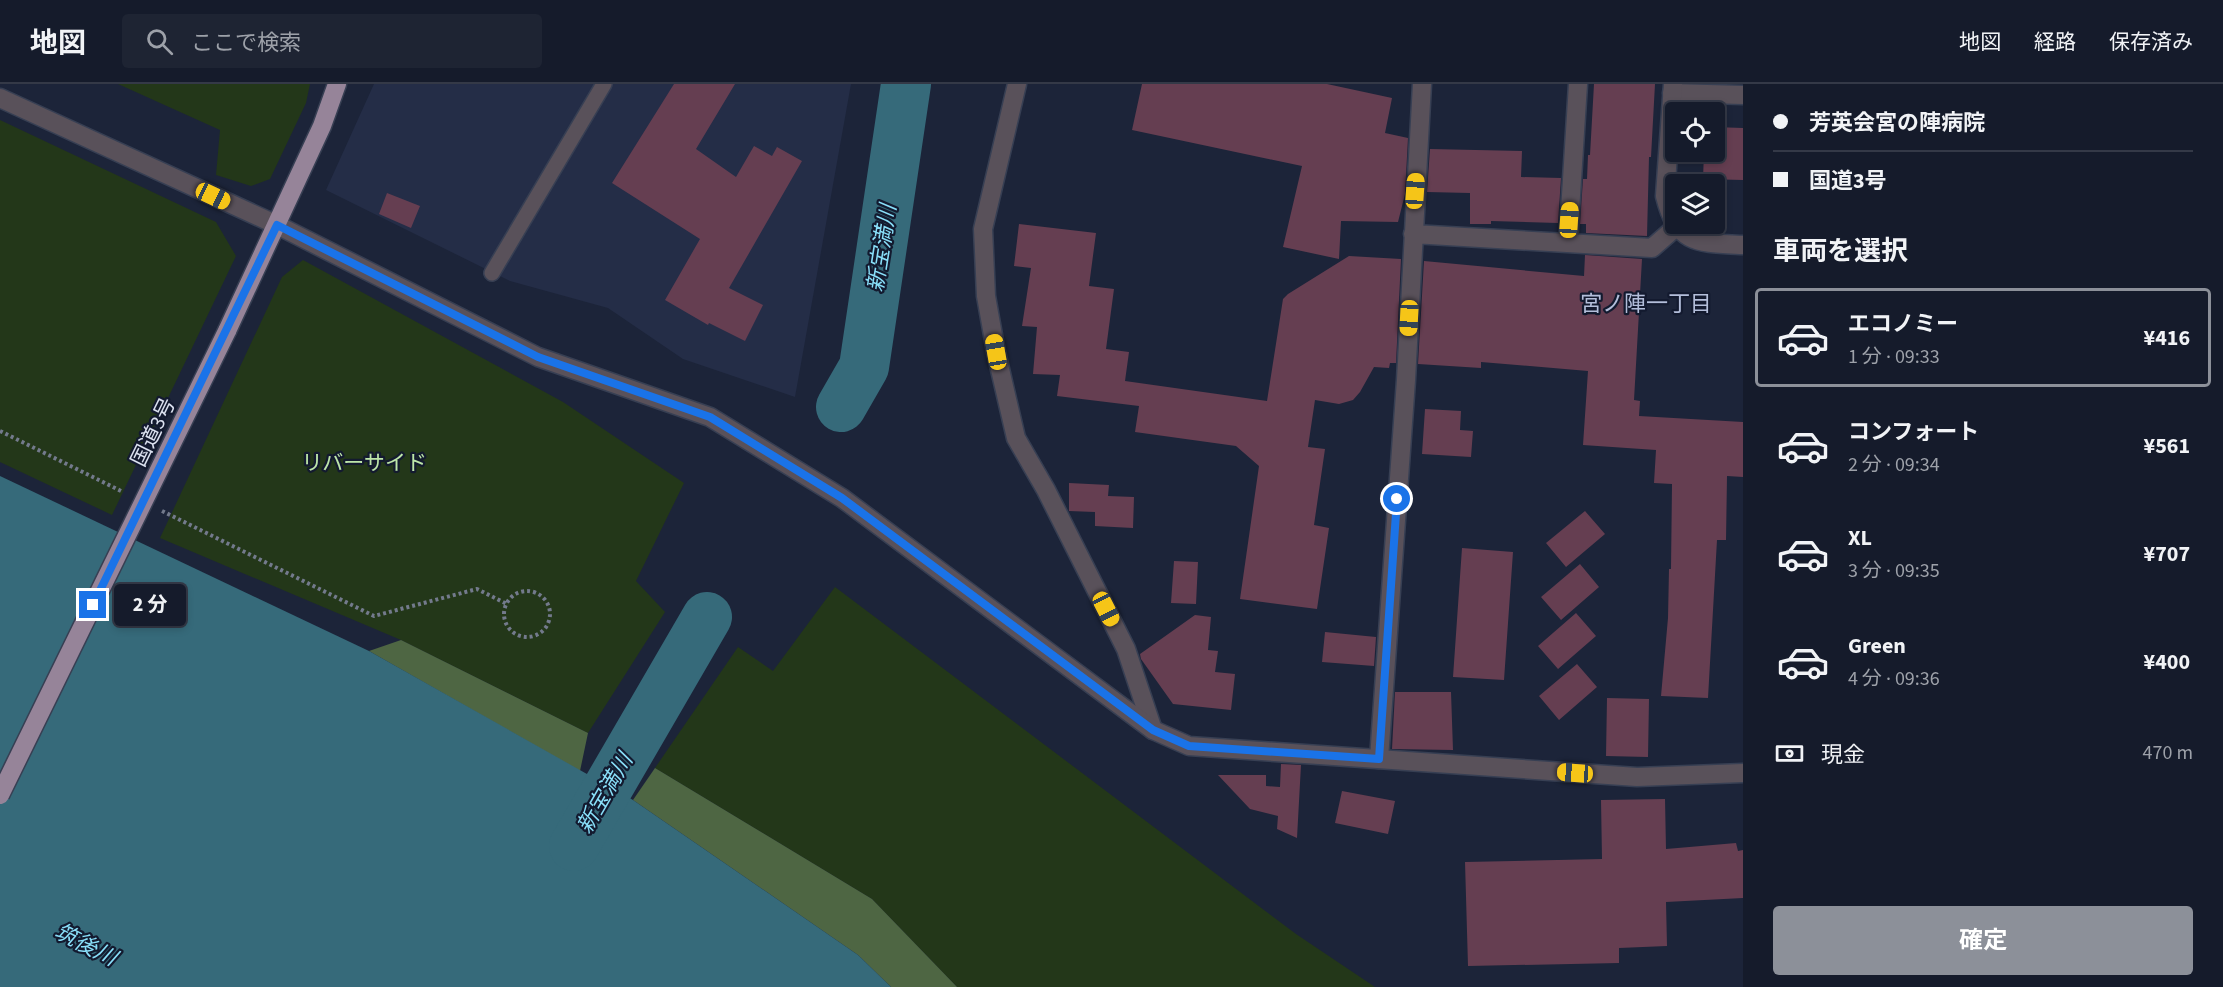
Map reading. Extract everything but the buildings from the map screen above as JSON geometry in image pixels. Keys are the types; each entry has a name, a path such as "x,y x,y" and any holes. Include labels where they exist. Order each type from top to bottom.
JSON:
{"highway":[{"name":"国道3号","path":"0,795 227,331 322,126 337,84"}],"street":[{"path":"1017,84 983,229 986,296 996,352 1016,438 1046,490 1126,649 1153,730"},
{"path":"1379,759 1405,392 1422,84"},
{"path":"1568,243 1578,84"},
{"path":"1666,174 1672,88 1743,95"},
{"path":"0,98 277,225 538,357 710,417 842,498 1153,730 1189,746 1636,777 1743,773"},
{"path":"1413,234 1652,248 1668,234"},
{"path":"1686,234 1709,243 1743,245"}],"lane":[{"path":"492,273 604,84"}],"path":[{"path":"0,431 128,495"},
{"path":"160,510 374,616 477,589 507,604"},
{"path":"532,592 545,599 549,606 549,621 546,628 534,636 512,632 505,618 507,604 518,594 532,592"}],"shaded area":[{"path":"374,84 851,84 795,397 683,359 608,308 510,281 326,190"}],"green space":[{"path":"118,84 310,84 306,103 270,179 251,186 216,175 220,130"},
{"path":"0,120 216,222 236,256 112,515 0,462"},
{"name":"リバーサイド","path":"303,260 563,402 684,483 636,581 665,612 588,733 401,640 160,538 282,277"},
{"path":"835,587 1296,934 1375,987 957,987 872,899 655,768 738,647 773,671"},
{"path":"401,640 588,733 580,771 369,651"},
{"path":"655,768 872,899 957,987 891,987 858,955 633,800"}],"water":[{"name":"筑後川","path":"0,476 369,651 633,800 858,955 891,987 0,987"}],"waterway":[{"name":"新宝満川","path":"841,407 864,367 906,84"},
{"name":"新宝満川","path":"574,846 707,617"}],"district":[{"name":"宮ノ陣一丁目","path":"1646,303"}],"route":[{"path":"93,605 277,225 538,357 710,417 842,498 1153,730 1189,746 1379,759 1397,499"}]}
